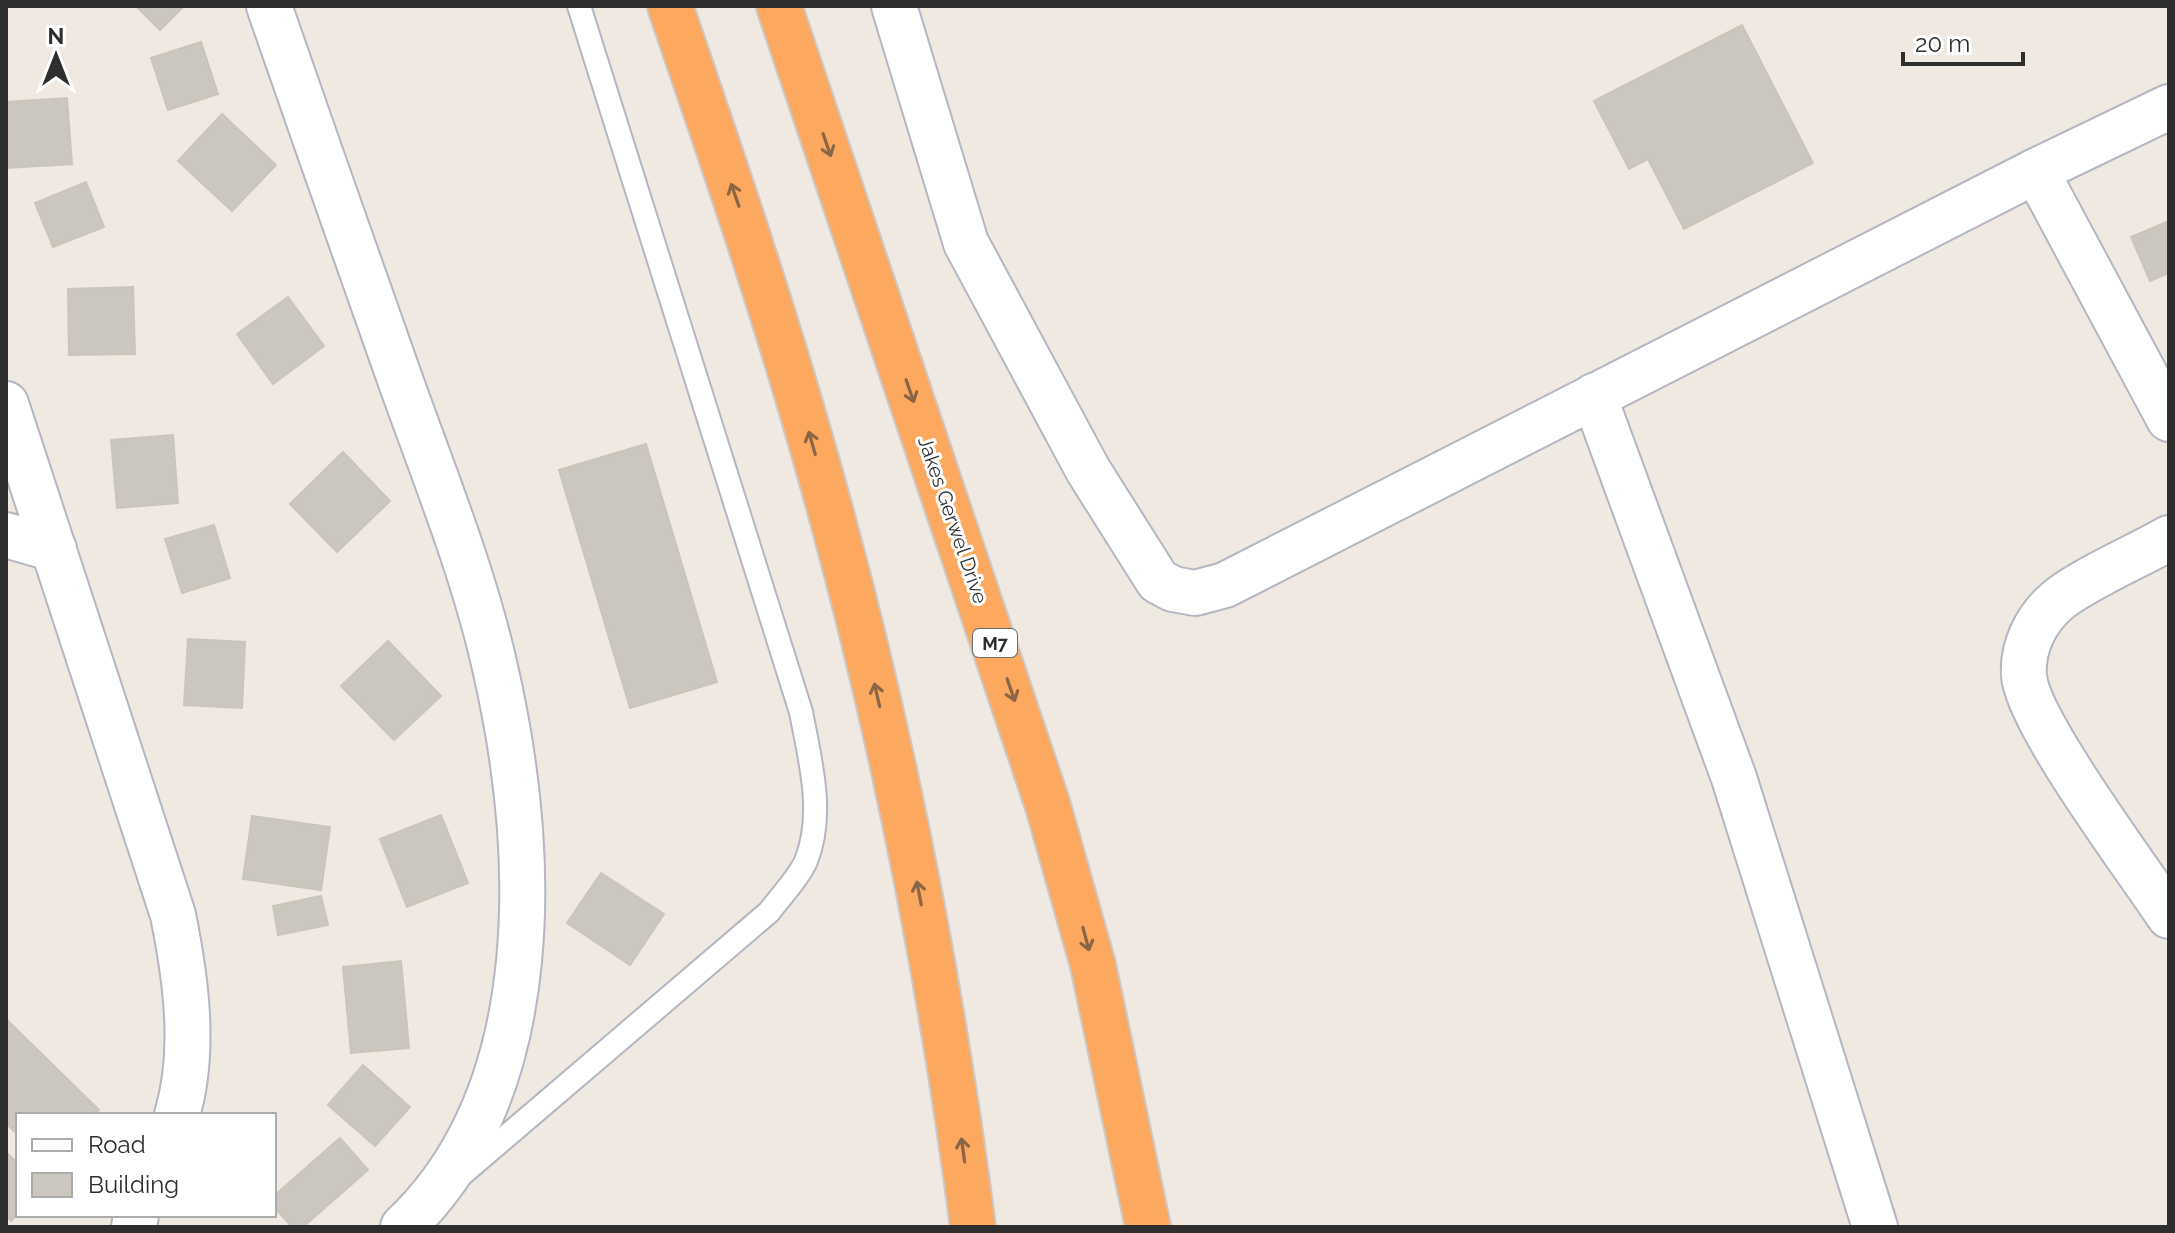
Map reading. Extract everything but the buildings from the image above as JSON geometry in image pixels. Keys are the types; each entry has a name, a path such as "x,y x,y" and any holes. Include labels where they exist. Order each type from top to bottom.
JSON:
{"highway":[{"path":"670,6 773,311 857,612 916,877 945,1037 973,1227"},
{"name":"Jakes Gerwel Drive","path":"779,6 1048,806 1096,979 1148,1227"},
{"path":"791,6 802,71"}],"street":[{"path":"269,6 465,565 494,661 510,741 520,851 520,952 510,1032 484,1113 441,1186 411,1219"},
{"path":"894,6 966,243 1088,470 1158,581 1195,593 1225,585 2036,171 2169,107"},
{"path":"2036,171 2169,419"},
{"path":"1594,396 1734,778 1875,1227"},
{"path":"6,404 173,915 185,977 185,1089 178,1113"},
{"path":"6,535 54,549"},
{"path":"2169,538 2058,601 2034,629 2025,649 2024,679 2035,709 2056,746 2169,916"}],"lane":[{"path":"411,1219 769,912 805,862 814,824 814,782 801,712 579,6"}]}
